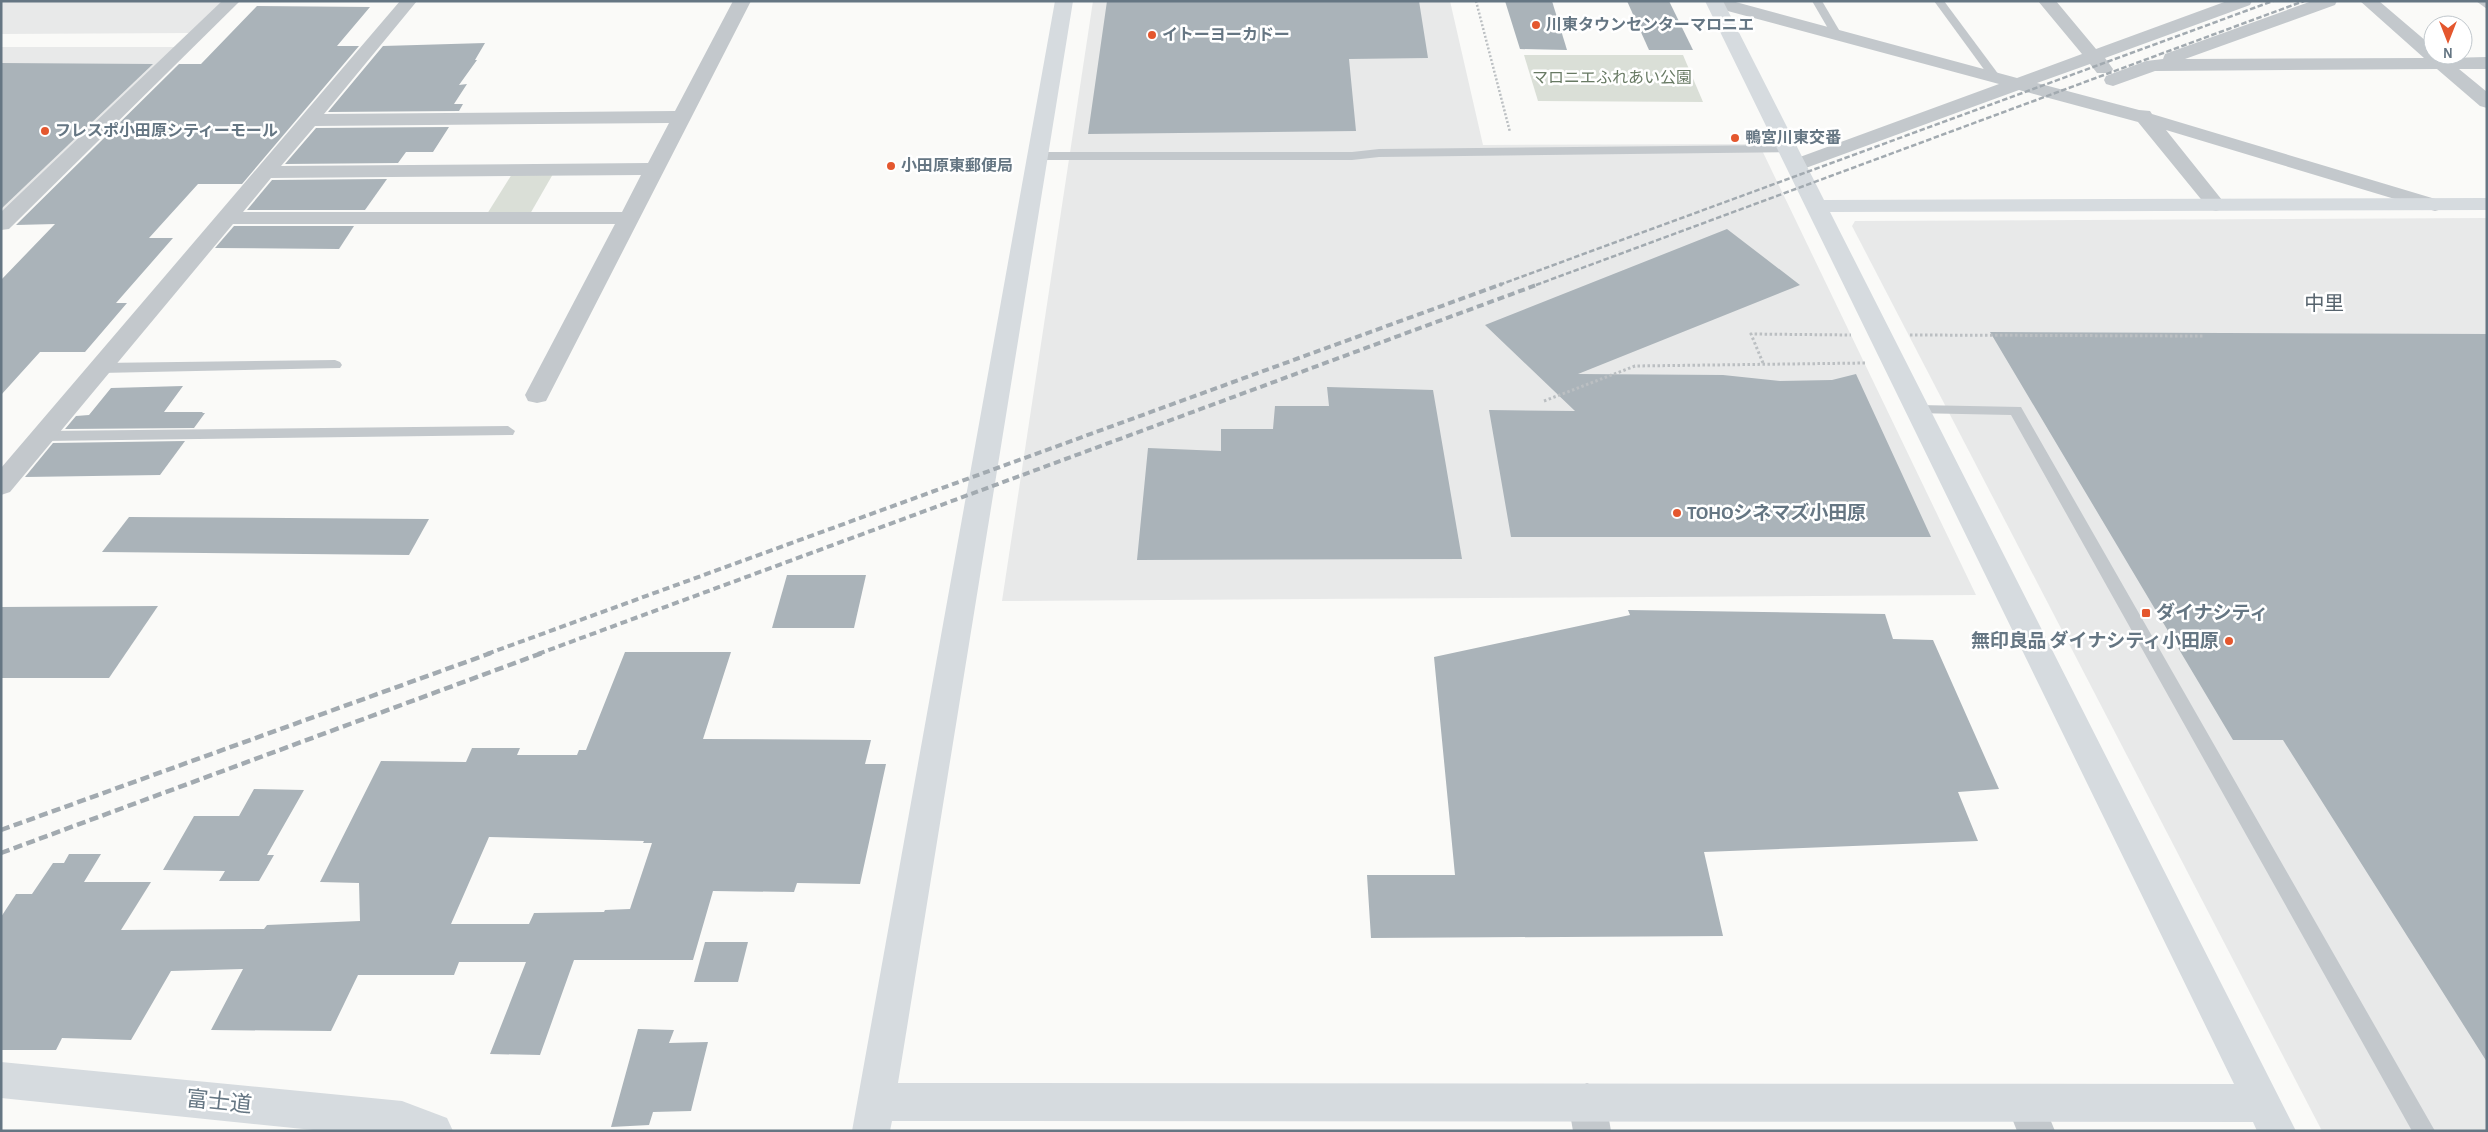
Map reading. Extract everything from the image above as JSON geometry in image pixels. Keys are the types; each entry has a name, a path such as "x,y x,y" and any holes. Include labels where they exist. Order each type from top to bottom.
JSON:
{"street":[{"path":"1,224 232,1"},
{"path":"1,486 409,1"},
{"path":"537,395 742,1"},
{"path":"1064,1 874,1116 2270,1117 1714,2"},
{"path":"2046,1 2146,118 2216,206"},
{"path":"1792,157 2020,84 2244,1"},
{"path":"2113,80 2329,1"},
{"path":"2368,1 2423,48"},
{"path":"1714,2 2146,118 2435,205"},
{"path":"2153,64 2423,64"},
{"path":"2473,64 2487,64"},
{"path":"2443,65 2487,102"},
{"path":"309,120 682,116"},
{"path":"265,172 654,169"},
{"path":"1816,206 2487,204"},
{"path":"226,218 629,218"},
{"name":"富士道","path":"1,1080 402,1120 434,1131"}],"lane":[{"path":"1817,1 1837,35"},
{"path":"1939,1 1995,77"},
{"path":"2481,1 2487,6"},
{"path":"1037,156 1352,156 1379,153 1792,157"},
{"path":"100,368 335,365"},
{"path":"1918,410 2016,410 2424,1131"},
{"path":"44,436 508,431"}],"path":[{"path":"1476,1 1511,135"},
{"path":"1763,363 1751,334 1860,335"},
{"path":"1909,335 2204,336"},
{"path":"1544,401 1635,366 1871,363"}],"shaded area":[{"path":"1,1 224,1 191,33 1,34"},
{"path":"1093,1 1450,1 1483,145 1759,144 1976,595 1002,601"},
{"name":"フレスポ小田原シティーモール","path":"1,47 177,47 1,214"},
{"name":"ダイナシティ","path":"2487,218 2487,1131 2322,1131 1852,226 1855,221"}],"green space":[{"name":"マロニエふれあい公園","path":"1524,55 1683,55 1703,102 1538,101"},
{"path":"512,174 553,174 530,214 487,214"}],"building":[{"path":"1107,1 1419,1 1428,58 1349,59 1356,131 1088,134"},
{"name":"川東タウンセンターマロニエ","path":"1505,1 1552,1 1567,50 1520,49"},
{"name":"川東タウンセンターマロニエ","path":"1627,1 1669,1 1693,50 1649,50"},
{"path":"257,6 370,7 337,46 359,46 242,184 198,184 149,238 173,238 116,303 127,303 85,352 40,352 1,395 1,280 55,224 16,225 179,64 201,64"},
{"path":"485,43 475,60 477,60 459,85 467,84 454,104 463,104 459,111 328,112 383,46"},
{"name":"フレスポ小田原シティーモール","path":"1,63 153,64 1,209"},
{"path":"449,127 433,152 406,152 398,163 285,164 316,128"},
{"path":"387,179 365,210 247,210 272,180"},
{"path":"234,226 354,226 339,249 215,248"},
{"path":"1727,229 1800,285 1578,374 1723,375 1780,381 1832,380 1856,374 1931,537 1511,537 1489,410 1575,411 1485,325"},
{"path":"1990,332 2487,334 2487,1062 2283,740 2233,740"},
{"path":"183,386 164,412 205,413 194,428 65,429 76,416 89,415 111,388"},
{"path":"1327,387 1433,390 1462,559 1137,560 1148,448 1221,451 1221,429 1273,429 1275,406 1329,406"},
{"path":"185,441 160,475 25,477 53,443"},
{"path":"129,517 429,519 409,555 102,552"},
{"path":"787,575 866,575 854,628 772,628"},
{"path":"158,606 109,678 1,678 1,607"},
{"path":"1628,610 1885,614 1893,639 1933,640 1999,789 1958,792 1978,841 1704,852 1723,936 1371,938 1367,875 1455,875 1434,657 1630,615"},
{"path":"625,652 731,652 703,739 871,740 865,764 886,764 860,884 797,883 794,892 713,891 693,960 574,960 540,1055 490,1054 526,962 459,962 454,975 358,975 331,1031 211,1030 243,969 171,971 131,1040 62,1038 56,1050 1,1050 1,917 16,894 32,894 53,863 64,863 69,854 101,854 84,882 151,882 121,930 264,929 267,925 360,921 359,883 320,882 381,761 466,762 472,748 520,748 517,755 577,755 579,750 586,750","holes":["489,837 644,841 643,843 652,843 630,909 605,910 604,912 534,913 529,924 451,924"]},
{"path":"254,789 304,790 267,855 274,855 259,881 219,881 225,871 163,870 194,816 239,816"},
{"path":"705,942 748,942 738,982 694,982"},
{"path":"638,1029 674,1030 669,1043 708,1042 691,1111 653,1112 649,1125 611,1127"}],"railway":[{"path":"1499,285 2273,1"},
{"path":"1536,285 2304,1"},
{"path":"487,654 1502,284"},
{"path":"538,654 1539,284"},
{"path":"1,830 491,653"},
{"path":"1,853 542,653"}],"place":[{"name":"川東タウンセンターマロニエ","path":"1536,25"},
{"name":"イトーヨーカドー","path":"1152,35"},
{"name":"フレスポ小田原シティーモール","path":"45,131"},
{"name":"鴨宮川東交番","path":"1735,138"},
{"name":"小田原東郵便局","path":"891,166"},
{"name":"TOHOシネマズ小田原","path":"1677,513"},
{"name":"ダイナシティ","path":"2146,613"},
{"name":"無印良品 ダイナシティ小田原","path":"2229,641"}],"district":[{"name":"中里","path":"2324,304"}]}
